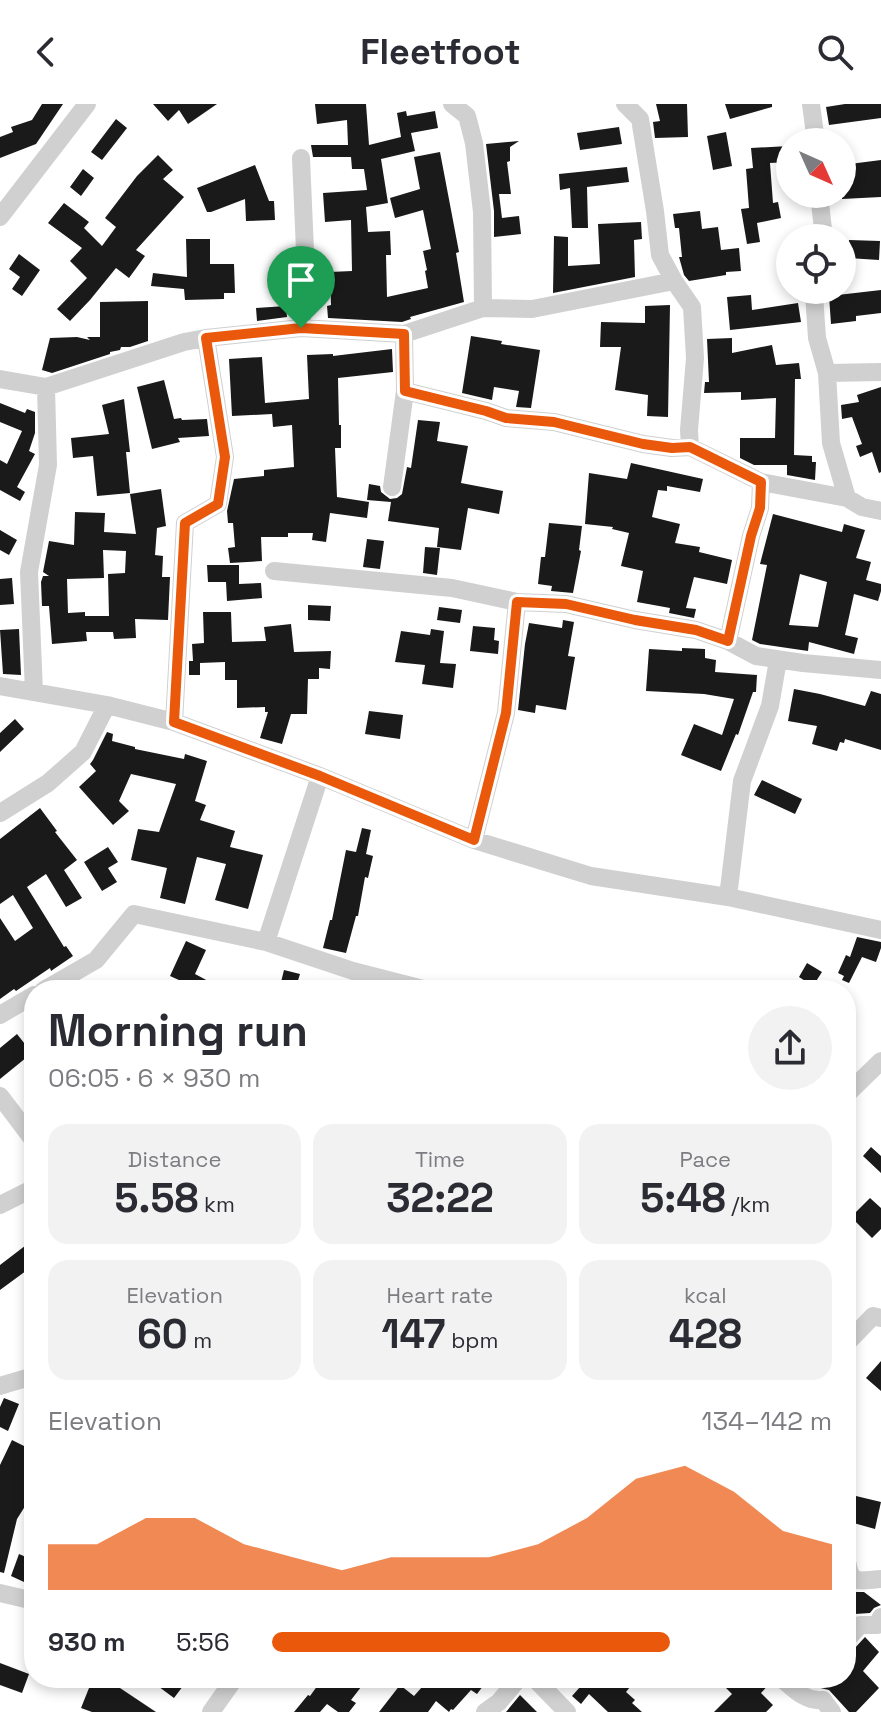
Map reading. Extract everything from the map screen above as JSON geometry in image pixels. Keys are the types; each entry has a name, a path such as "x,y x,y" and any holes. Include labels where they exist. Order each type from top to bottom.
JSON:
{"street":[{"path":"0,217 87,104"},
{"path":"452,104 467,116 474,143 482,212 483,308"},
{"path":"625,104 640,119 660,255 692,307 695,358 690,447"},
{"path":"811,104 814,128"},
{"path":"301,158 306,274 301,328"},
{"path":"0,379 46,387 184,342 206,338 301,328 404,334 483,308 532,309 674,281"},
{"path":"815,304 817,338 827,373 831,443 847,498"},
{"path":"392,487 405,391 404,334"},
{"path":"174,722 185,523 218,504 225,457 206,338"},
{"path":"827,373 881,372"},
{"path":"34,692 29,572 48,465 46,387"},
{"path":"405,391 506,418 554,422 643,444 690,447 761,482 847,498 862,507 881,511"},
{"path":"728,641 760,508 761,482"},
{"path":"274,571 452,588 517,602 566,604 696,630 728,641 756,656 879,668"},
{"path":"474,840 506,713 517,602"},
{"path":"728,897 742,781 770,706 778,660"},
{"path":"0,686 107,705 174,722 320,776 474,840 591,876 728,897 881,930"},
{"path":"0,813 48,783 83,752 107,705"},
{"path":"266,942 320,776"},
{"path":"61,980 96,960 134,914 266,942 388,980"},
{"path":"0,1015 24,1001"},
{"path":"856,1085 881,1061"},
{"path":"0,1096 24,1128"},
{"path":"0,1205 24,1193"},
{"path":"856,1334 873,1316 881,1318"},
{"path":"0,1386 24,1379"},
{"path":"856,1579 881,1579"},
{"path":"0,1593 24,1597"},
{"path":"856,1629 860,1625 877,1625 881,1617"},
{"path":"211,1712 228,1688"},
{"path":"485,1712 511,1688"},
{"path":"544,1688 567,1712"},
{"path":"792,1688 815,1701 823,1700 832,1712"},
{"path":"799,1694 804,1688"}],"building":[{"path":"42,104 63,104 36,144 0,158 0,137 13,132 11,127 32,120"},
{"path":"153,104 217,104 188,124 179,110 168,121"},
{"path":"315,104 366,104 369,145 401,137 397,113 406,111 407,116 435,111 438,128 411,133 415,151 381,159 388,203 366,207 368,232 390,231 391,255 386,255 387,297 428,288 423,251 431,249 423,210 395,218 390,198 420,189 414,157 440,152 459,252 456,253 464,302 402,322 328,318 327,306 331,305 330,272 352,271 351,220 325,222 323,193 367,190 364,169 352,169 351,157 313,157 311,145 348,145 347,120 317,124"},
{"path":"656,104 687,104 688,137 655,138 653,122 660,121"},
{"path":"725,104 772,104 772,107 730,119"},
{"path":"881,104 881,118 829,125 826,107"},
{"path":"116,119 127,128 102,160 91,152"},
{"path":"619,127 622,144 580,150 577,133"},
{"path":"726,132 732,166 713,170 707,136"},
{"path":"519,141 510,147 510,161 507,162 511,194 499,194 502,218 519,216 521,234 494,237 486,144"},
{"path":"776,147 776,163 770,163 773,203 779,208 781,218 757,223 760,242 747,244 741,209 749,208 746,169 753,168 751,148"},
{"path":"158,155 173,170 163,179 184,197 136,250 145,256 129,278 116,268 70,321 57,309 87,278 70,261 82,248 48,223 64,203 89,222 84,228 102,246 116,227 105,218 137,176"},
{"path":"881,160 881,197 856,198 856,163"},
{"path":"255,165 269,201 274,201 275,220 246,221 245,199 207,212 197,188"},
{"path":"627,167 629,182 587,187 588,228 572,228 570,188 560,190 559,174"},
{"path":"83,169 94,178 81,196 70,187"},
{"path":"700,211 702,229 718,227 721,250 739,248 741,271 689,281 684,275 679,257 682,257 679,228 675,228 673,214"},
{"path":"641,222 642,239 634,240 635,277 553,293 554,236 568,237 568,266 600,264 598,224"},
{"path":"186,239 210,239 210,264 234,264 235,293 224,293 224,299 185,300 184,289 151,286 153,273 187,277"},
{"path":"856,240 880,241 879,260 856,259"},
{"path":"19,254 40,270 22,296 12,289 20,277 9,269"},
{"path":"282,260 293,260 293,289 281,289"},
{"path":"881,290 881,313 856,316 856,321 831,324 830,304 856,304 856,293"},
{"path":"751,295 752,310 798,304 801,322 730,330 727,297"},
{"path":"148,301 148,341 121,347 110,354 52,373 42,370 50,338 90,340 87,337 100,337 100,302"},
{"path":"670,305 668,417 647,416 648,395 615,390 621,347 600,347 601,322 645,323 645,306"},
{"path":"286,306 287,317 257,321 256,308"},
{"path":"471,336 540,350 531,408 516,407 519,391 494,387 492,400 462,393"},
{"path":"732,338 732,353 772,345 776,365 799,363 801,379 795,379 794,455 812,456 812,462 816,462 815,480 787,475 787,465 754,465 740,458 740,438 775,438 776,398 741,400 741,392 704,393 705,382 709,382 707,339"},
{"path":"392,349 393,372 338,378 341,448 335,448 337,497 369,502 367,518 330,513 326,542 312,540 313,533 261,537 262,561 230,563 228,548 235,547 233,523 228,523 227,511 234,479 264,476 264,470 294,467 292,425 273,427 272,414 232,416 229,359 262,357 265,403 309,399 307,355 333,356"},
{"path":"164,380 174,419 207,419 209,436 178,438 180,442 152,449 137,387"},
{"path":"881,387 879,473 872,452 860,457 856,446 862,444 852,417 842,419 841,405 859,402 857,395"},
{"path":"124,399 130,452 126,452 130,493 97,496 93,456 73,458 71,438 109,434 102,405"},
{"path":"0,403 25,413 27,409 35,412 35,433 29,451 35,454 17,487 25,492 20,501 0,490 0,460 7,464 22,431 0,422"},
{"path":"418,420 440,422 437,441 468,446 461,483 503,491 499,514 468,508 461,550 437,547 439,528 388,521 391,502 367,500 369,484 380,486 381,492 390,499 402,494 407,467 411,468"},
{"path":"631,463 703,479 700,492 667,486 667,491 658,490 652,517 680,524 675,543 700,547 699,552 732,560 727,584 694,577 686,608 696,609 694,618 669,613 670,608 637,602 643,571 621,566 629,533 613,527 585,524 589,473 627,479"},
{"path":"161,489 166,526 157,528 155,555 163,556 162,577 170,577 168,620 135,619 136,638 114,639 113,632 86,632 87,641 52,644 49,606 42,606 41,582 43,576 49,576 43,572 49,541 74,545 75,512 105,513 104,532 136,534 130,494","holes":["103,550 126,551 125,573 108,574 109,616 68,613 67,579 104,578"]},
{"path":"773,514 842,532 844,524 865,530 856,558 871,562 866,580 881,584 881,591 878,601 854,594 845,635 858,638 854,654 809,642 808,651 752,640 767,565 760,564","holes":["800,574 827,582 818,627 789,625"]},
{"path":"549,523 582,526 573,593 551,591 552,586 538,584"},
{"path":"0,530 17,540 9,555 0,550"},
{"path":"367,539 384,541 380,569 363,567"},
{"path":"425,547 440,548 437,575 423,573"},
{"path":"207,565 239,565 239,584 261,583 262,598 227,601 226,582 208,582"},
{"path":"12,578 14,604 0,605 0,579"},
{"path":"308,605 331,606 330,621 308,620"},
{"path":"439,607 462,610 460,623 437,620"},
{"path":"203,612 231,612 232,642 266,641 264,627 291,624 294,652 331,651 330,669 319,668 319,679 308,679 307,714 291,714 282,744 260,738 268,712 265,712 265,707 237,708 237,680 225,680 225,662 200,663 200,675 189,675 189,661 193,661 192,644 204,643"},
{"path":"563,620 574,622 568,656 575,657 566,710 536,705 535,713 518,710 529,623 562,628"},
{"path":"473,626 495,628 494,640 499,641 498,654 470,651"},
{"path":"19,629 21,675 3,674 0,630"},
{"path":"431,629 444,631 440,663 456,664 453,688 422,684 425,665 395,662 401,631 430,635"},
{"path":"682,648 705,649 705,658 716,660 715,672 757,675 756,692 753,692 721,771 681,755 694,724 722,735 734,699 646,691 649,649 682,651"},
{"path":"794,689 865,706 871,691 881,694 881,750 845,739 844,743 840,742 837,751 812,744 817,726 788,721"},
{"path":"369,711 403,715 400,739 365,734"},
{"path":"15,719 24,729 0,752 0,733"},
{"path":"107,732 113,734 112,741 135,749 184,759 185,754 207,761 195,801 206,805 200,820 235,831 230,847 263,855 248,909 215,900 226,864 197,857 185,904 160,898 167,868 131,860 138,829 159,832 176,784 131,774 119,801 129,811 113,825 79,787 96,771 90,764"},
{"path":"762,780 802,799 795,814 754,795"},
{"path":"40,808 77,860 64,870 82,898 66,907 46,874 27,887 64,947 73,956 51,971 50,968 32,980 24,980 24,986 0,999 0,918 15,941 33,928 13,895 0,904 0,839"},
{"path":"362,828 371,830 366,854 373,856 346,953 323,948 346,850 356,852"},
{"path":"108,847 118,862 108,868 117,882 102,891 84,862"},
{"path":"857,937 881,942 876,962 862,957 850,980 842,980 844,976 838,973 846,955 850,957"},
{"path":"186,941 206,950 195,974 206,980 179,980 170,976"},
{"path":"807,963 822,972 817,980 799,977"},
{"path":"284,970 300,974 298,980 282,980"},
{"path":"17,1034 24,1043 24,1060 0,1079 0,1048"},
{"path":"871,1147 881,1156 881,1173 863,1156"},
{"path":"870,1198 881,1208 881,1229 872,1238 856,1222 856,1212"},
{"path":"24,1247 24,1272 0,1290 0,1265"},
{"path":"881,1361 881,1391 866,1378"},
{"path":"4,1398 19,1404 8,1431 0,1427 0,1407"},
{"path":"12,1440 24,1446 24,1508 17,1519 4,1573 0,1572 0,1465"},
{"path":"856,1496 881,1502 875,1529 856,1524"},
{"path":"19,1554 24,1556 24,1582 11,1576"},
{"path":"856,1592 864,1592 881,1605 870,1613 856,1614"},
{"path":"865,1637 879,1652 863,1671 879,1688 856,1712 849,1712 829,1690 820,1688 856,1688 856,1647"},
{"path":"0,1663 24,1672 22,1693 0,1685"},
{"path":"89,1688 120,1688 156,1712 92,1712 81,1708"},
{"path":"160,1688 182,1688 174,1698"},
{"path":"316,1688 360,1688 351,1700 356,1703 349,1712 338,1712 327,1704 320,1712 294,1712"},
{"path":"398,1688 404,1688 414,1696 421,1688 482,1688 477,1694 471,1690 449,1712 436,1701 428,1712 379,1712"},
{"path":"579,1688 629,1688 626,1692 642,1712 608,1712 589,1694 581,1704 572,1696"},
{"path":"726,1688 766,1688 761,1693 773,1705 766,1712 714,1712 732,1694"},
{"path":"520,1695 537,1712 506,1712"}],"route":[{"path":"301,328 404,334 405,391 506,418 554,422 643,444 690,447 761,482 760,508 728,641 696,630 566,604 517,602 506,713 474,840 320,776 174,722 185,523 218,504 225,457 206,338 301,328"}]}
